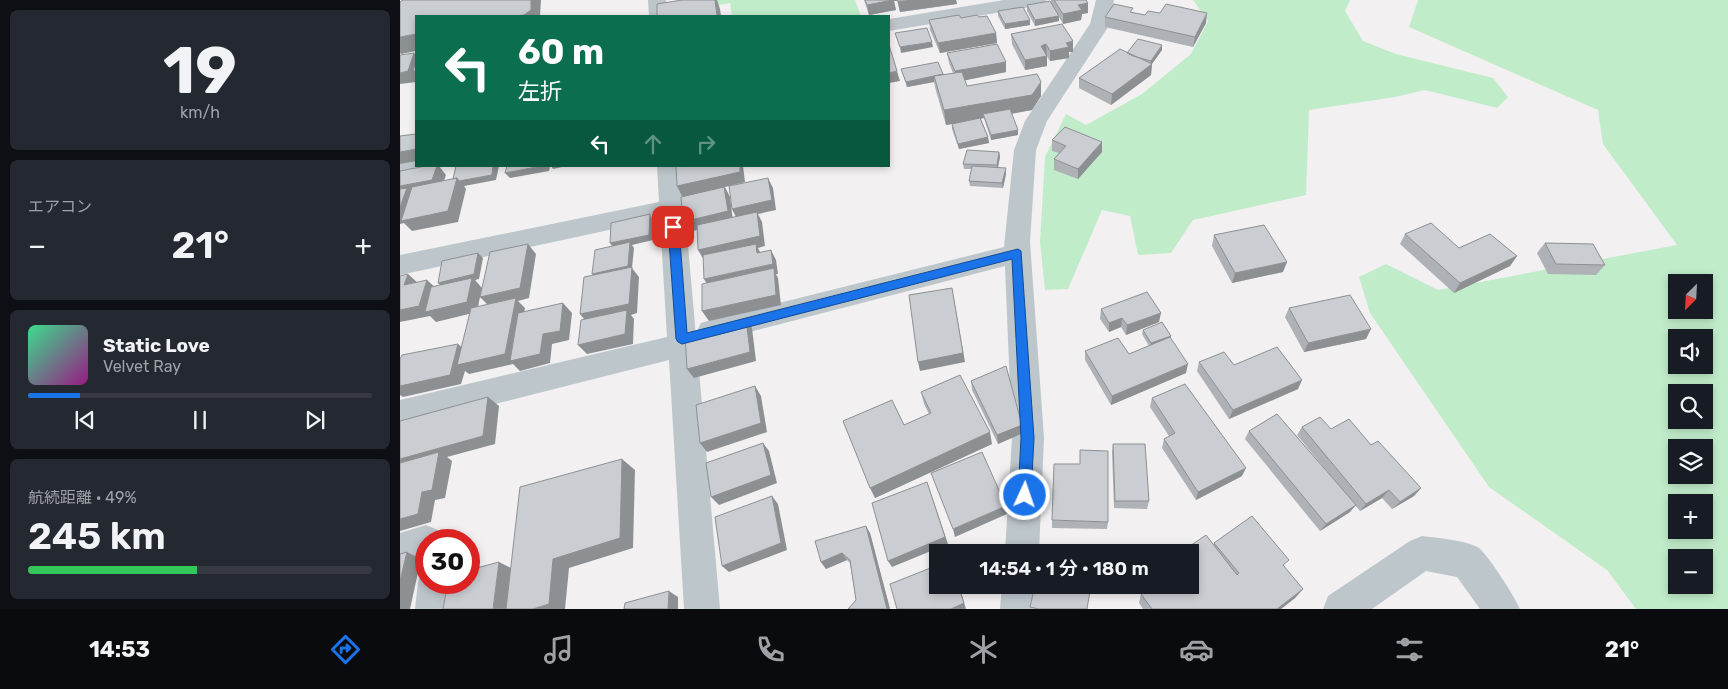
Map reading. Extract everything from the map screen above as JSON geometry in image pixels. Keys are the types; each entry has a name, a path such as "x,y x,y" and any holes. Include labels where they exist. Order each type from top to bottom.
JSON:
{"street":[{"path":"657,0 658,15"},
{"path":"890,25 1037,0"},
{"path":"1022,544 1028,438 1018,253 1026,150 1036,121 1100,24 1105,0"},
{"path":"400,169 415,166"},
{"path":"669,167 702,609"},
{"path":"400,265 672,208"},
{"path":"400,414 1018,253"},
{"path":"400,550 415,545"},
{"path":"1341,609 1422,553 1467,561 1502,609"},
{"path":"432,609 434,594"},
{"path":"1018,609 1019,594"}],"green space":[{"path":"679,0 855,0 861,15 732,15 730,3 680,12"},
{"path":"1193,0 1350,0 1345,11 1363,41 1396,54 1493,78 1508,97 1497,108 1425,90 1395,97 1309,110 1306,195 1193,220 1171,253 1138,255 1130,216 1102,210 1068,289 1045,290 1040,242 1045,157 1066,114 1086,125 1142,94 1191,54 1208,21"},
{"path":"1418,0 1728,0 1728,609 1636,609 1607,570 1489,487 1370,313 1359,277 1386,264 1438,290 1677,245 1603,144 1598,110 1409,27"}],"building":[{"path":"531,0 531,10 524,15 415,15 415,34 400,37 401,1"},
{"path":"682,0 715,0 717,15 657,15 657,4"},
{"path":"865,0 893,0 867,5"},
{"path":"1054,0 1086,0 1088,3 1078,5 1082,10 1063,14"},
{"path":"1050,1 1059,16 1035,20 1027,5"},
{"path":"1114,4 1133,8 1130,12 1145,15 1148,11 1160,13 1166,4 1207,13 1195,37 1105,17"},
{"path":"1023,7 1030,20 1005,24 998,11"},
{"path":"959,15 961,18 977,15 979,17 987,16 996,33 938,43 929,20"},
{"path":"1062,24 1073,41 1066,43 1069,47 1050,51 1046,44 1041,46 1047,56 1025,60 1011,34"},
{"path":"927,28 932,42 900,47 895,33"},
{"path":"1138,39 1162,45 1151,61 1127,53"},
{"path":"997,44 1006,62 955,71 947,53"},
{"path":"890,48 897,71 890,73"},
{"path":"1120,49 1152,64 1112,94 1079,78"},
{"path":"414,53 408,71 400,73 400,55"},
{"path":"938,62 943,74 906,82 901,69"},
{"path":"962,72 967,86 1037,74 1041,82 1032,95 944,110 934,76"},
{"path":"1010,109 1018,130 991,135 983,114"},
{"path":"980,118 988,137 958,144 952,124"},
{"path":"1065,127 1102,142 1078,169 1054,159 1066,146 1052,140"},
{"path":"415,134 415,149 400,152 400,136"},
{"path":"967,150 999,152 997,165 963,164"},
{"path":"972,166 1006,168 1002,183 969,181"},
{"path":"421,167 437,167 432,180 400,186 400,171"},
{"path":"456,167 493,167 492,175 459,181 457,178 453,179"},
{"path":"507,167 537,167 505,173"},
{"path":"676,167 740,167 740,172 677,186"},
{"path":"457,178 448,211 401,221 412,187"},
{"path":"768,178 772,200 732,209 729,186"},
{"path":"724,187 728,211 683,222 681,197"},
{"path":"407,188 400,207 400,189"},
{"path":"757,212 760,236 698,250 697,225"},
{"path":"650,214 649,235 610,243 611,223"},
{"path":"1431,223 1459,248 1490,234 1517,256 1460,283 1405,234"},
{"path":"1264,225 1287,262 1235,273 1214,235"},
{"path":"630,242 628,266 592,274 595,250"},
{"path":"1545,243 1593,244 1605,265 1556,264"},
{"path":"528,244 520,288 480,297 490,252"},
{"path":"756,244 757,253 771,250 773,264 704,279 703,255"},
{"path":"478,253 474,274 438,283 442,261"},
{"path":"632,267 629,304 580,314 584,277"},
{"path":"774,268 776,295 702,311 702,284"},
{"path":"408,274 404,285 427,280 419,306 400,310 400,276"},
{"path":"472,278 467,302 425,312 431,287"},
{"path":"952,288 963,353 918,362 909,295"},
{"path":"1147,292 1161,313 1127,325 1122,318 1109,323 1101,309"},
{"path":"1350,295 1371,329 1308,343 1289,308"},
{"path":"516,298 505,354 457,365 471,308"},
{"path":"563,303 560,331 543,334 540,354 510,361 518,313"},
{"path":"627,310 625,334 578,345 581,320"},
{"path":"746,319 750,352 687,369 685,335"},
{"path":"1162,322 1171,336 1151,343 1143,330"},
{"path":"1170,337 1188,364 1112,396 1085,351 1118,338 1129,354"},
{"path":"458,344 450,375 400,386 400,359 402,355"},
{"path":"1277,347 1302,380 1233,410 1199,362 1224,352 1234,365"},
{"path":"1006,366 1022,425 997,435 971,381"},
{"path":"960,375 990,432 870,488 843,421 892,400 904,425 931,413 921,392"},
{"path":"1185,384 1246,468 1198,492 1164,439 1175,433 1152,398"},
{"path":"755,386 761,423 700,443 696,405"},
{"path":"488,397 483,436 400,459 400,421"},
{"path":"1277,414 1356,505 1326,524 1249,431"},
{"path":"1320,417 1331,429 1349,419 1371,445 1378,441 1421,488 1400,502 1389,490 1366,504 1302,427"},
{"path":"763,443 771,475 711,497 706,463"},
{"path":"1113,444 1145,444 1149,501 1115,501"},
{"path":"1080,450 1108,451 1108,522 1052,520 1054,464 1080,464"},
{"path":"439,452 432,490 422,492 418,514 400,519 400,463"},
{"path":"982,452 1006,506 953,529 931,473"},
{"path":"622,459 620,538 553,559 549,604 533,609 506,609 520,487"},
{"path":"927,482 945,537 888,561 872,503"},
{"path":"772,496 781,543 722,566 715,517"},
{"path":"1252,516 1289,560 1283,565 1303,589 1277,609 1152,609 1141,594 1199,594 1199,544 1193,544 1206,535 1237,575 1239,573 1214,543"},
{"path":"866,526 887,609 848,609 856,600 850,560 842,553 821,562 815,541"},
{"path":"407,552 400,581 400,554"},
{"path":"499,562 493,609 443,609 446,594 480,594 480,567"},
{"path":"929,569 929,594 961,594 964,603 951,609 897,609 890,584"},
{"path":"669,591 668,609 624,609 625,603"},
{"path":"1033,594 1090,594 1087,609 1039,609 1030,607"}],"route":[{"path":"673,227 682,339 1018,253 1028,438 1025,495"}]}
